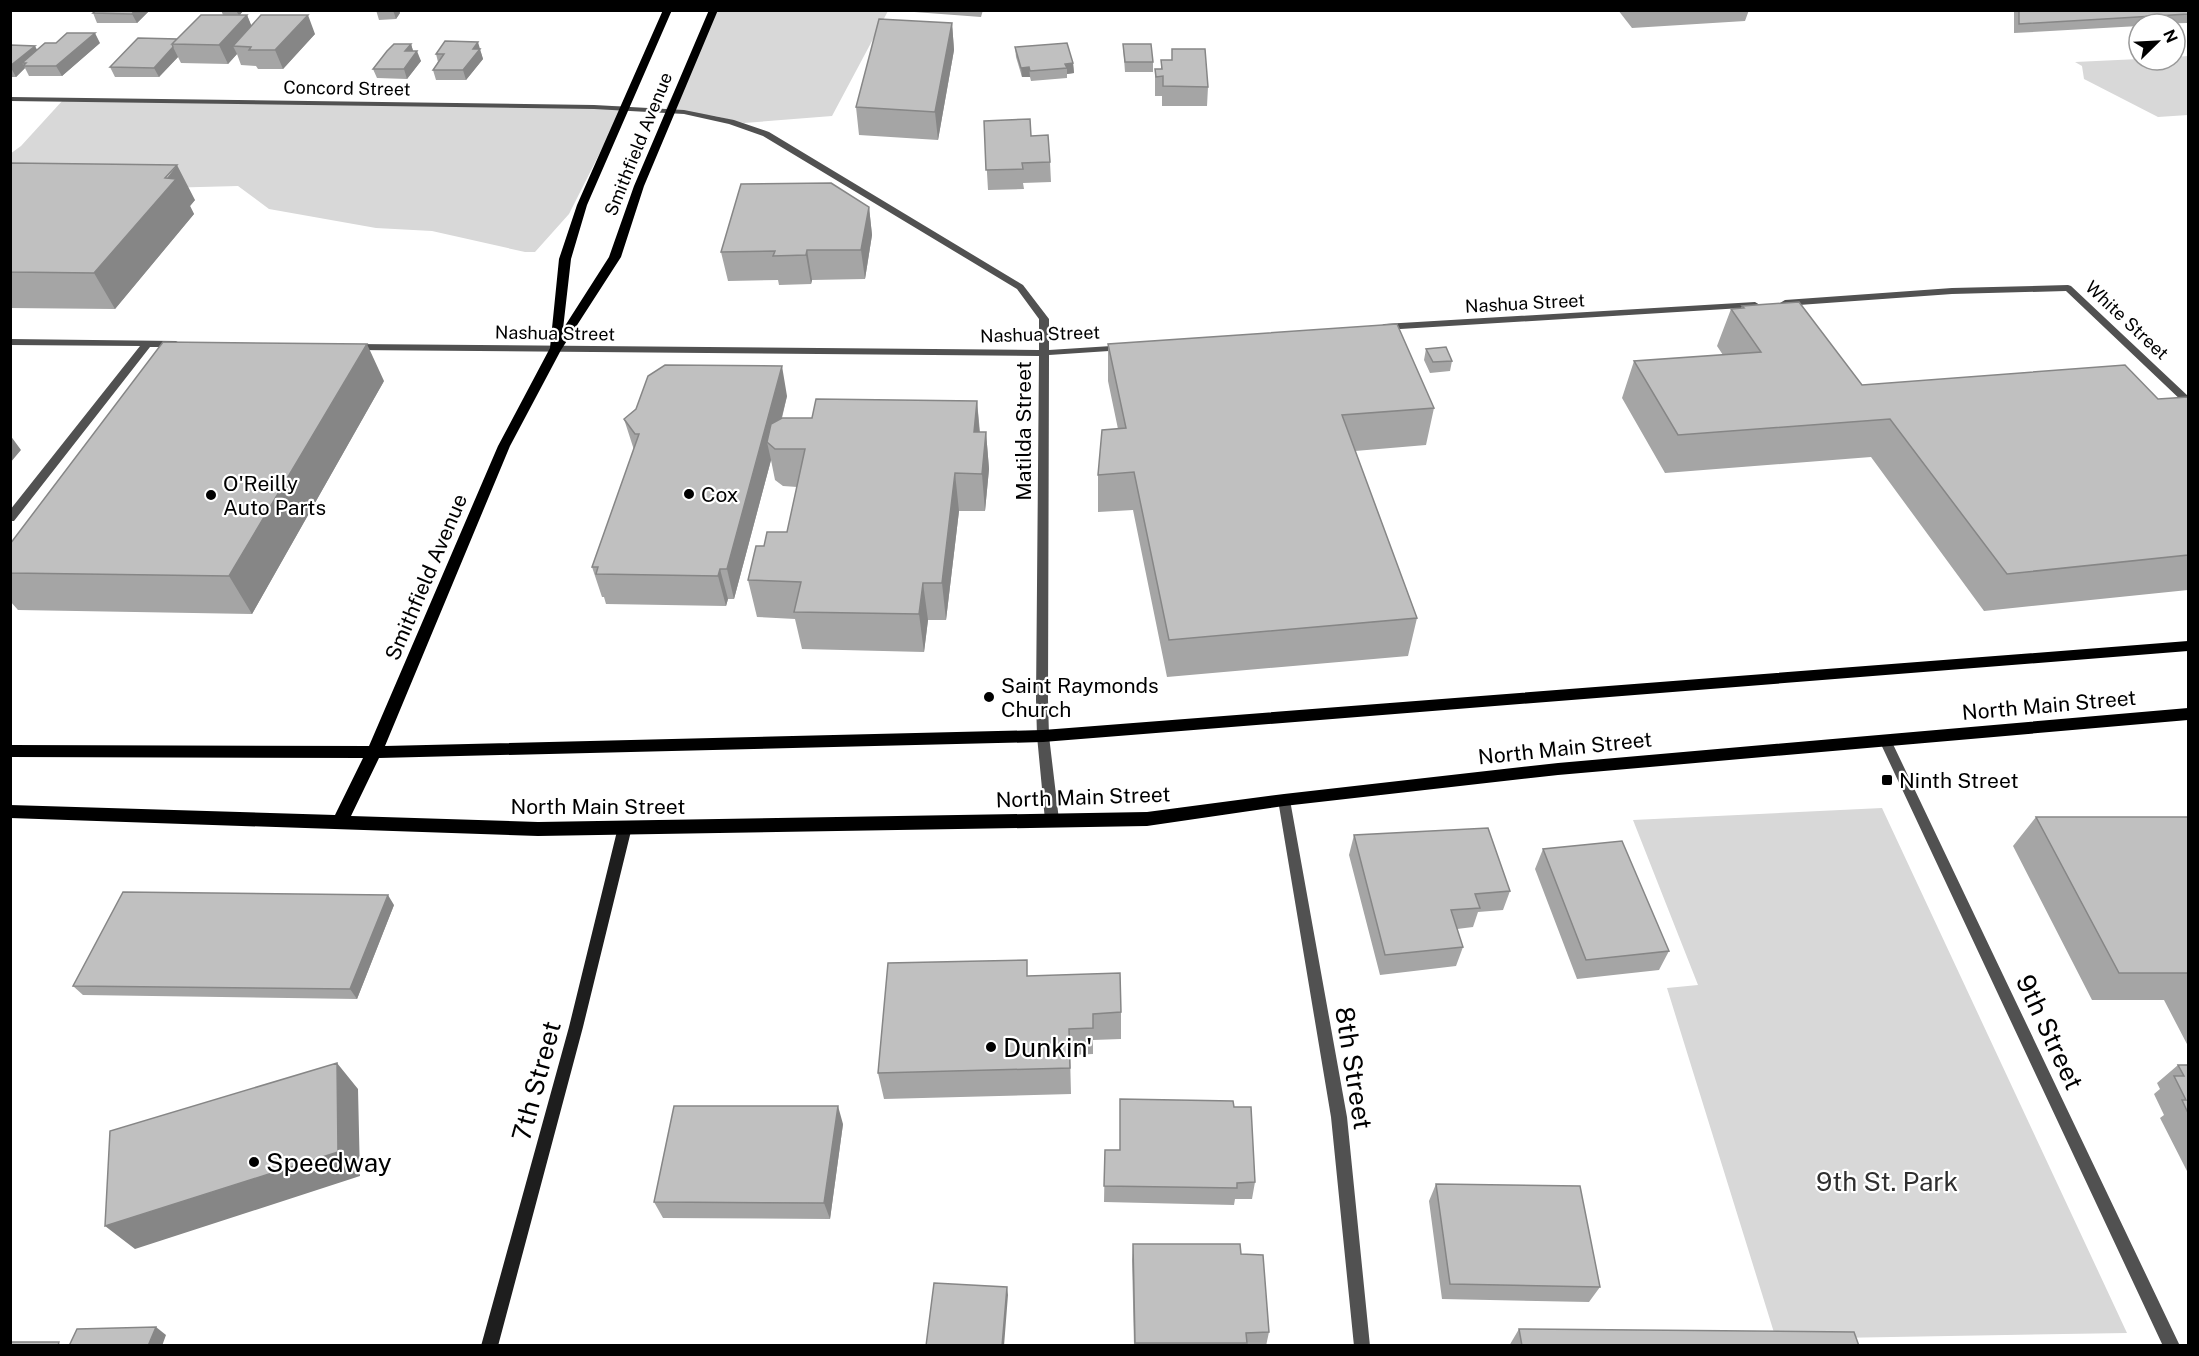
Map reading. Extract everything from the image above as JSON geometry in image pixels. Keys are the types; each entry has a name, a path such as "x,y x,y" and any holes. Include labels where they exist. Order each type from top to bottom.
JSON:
{"main road":[{"name":"Smithfield Avenue","path":"340,822 374,752 504,446 555,350 615,257 639,186 714,10"},
{"name":"Smithfield Avenue","path":"555,350 565,259 595,176 666,14"},
{"path":"10,751 374,752 1043,736 2188,646"},
{"name":"North Main Street","path":"10,811 538,829 1147,819 1284,800 1558,769 2188,714"}],"street":[{"name":"Concord Street","path":"10,99 536,106 684,112"},
{"name":"Matilda Street","path":"684,112 731,122 766,134 1020,287 1044,319 1042,353 1043,736 1052,820"},
{"name":"White Street","path":"1778,303 1952,291 2068,288 2188,401"},
{"name":"Nashua Street","path":"1375,328 1766,304"},
{"path":"10,342 182,344"},
{"path":"10,518 147,344"},
{"name":"Nashua Street","path":"347,346 555,350 1042,353 1137,346"},
{"name":"9th Street","path":"1885,740 2172,1346"},
{"name":"8th Street","path":"1284,800 1339,1117 1362,1346"},
{"name":"7th Street","path":"489,1346 576,1027 625,827"}],"green space":[{"path":"715,11 888,11 832,116 744,123 715,116 665,110"},
{"path":"2187,56 2188,115 2158,117 2084,79 2082,66 2075,62 2127,60 2127,72 2187,72"},
{"path":"63,100 620,106 622,109 569,214 535,252 525,252 432,231 376,228 269,209 238,186 11,192 10,154 21,146"},
{"name":"9th St. Park","path":"1882,808 2127,1333 1776,1339 1667,988 1698,985 1633,820"}],"building":[{"path":"96,10 135,10 132,14 93,13"},
{"path":"2019,10 2188,10 2188,14 2187,12 2127,12 2127,18 2019,24"},
{"path":"201,15 247,15 219,45 172,44"},
{"path":"261,15 308,15 275,50 249,50 251,47 233,46"},
{"path":"879,19 952,23 935,112 856,107"},
{"path":"67,33 95,33 56,66 23,66 26,63 22,63 45,43 56,43"},
{"path":"138,38 177,39 172,44 173,47 154,68 110,67"},
{"path":"445,41 478,42 473,49 480,49 463,70 433,70 444,54 436,54"},
{"path":"1067,43 1073,63 1065,64 1067,68 1030,71 1029,67 1021,68 1015,47"},
{"path":"394,44 411,44 405,51 417,51 404,69 373,69 387,51"},
{"path":"1123,44 1151,44 1153,62 1125,62"},
{"path":"10,45 35,46 10,66"},
{"path":"1172,49 1205,49 1208,87 1163,86 1163,76 1156,77 1155,69 1162,69 1161,60 1172,60"},
{"path":"1030,119 1031,136 1048,135 1050,162 1022,163 1023,169 986,170 984,121"},
{"path":"10,163 177,165 165,178 176,179 94,273 10,272"},
{"path":"831,183 869,207 861,250 807,250 806,255 773,256 775,251 721,252 741,184"},
{"path":"1799,302 1862,385 2125,365 2158,399 2188,397 2188,555 2007,574 1890,419 1678,435 1634,361 1761,352 1731,309 1744,308 1742,306"},
{"path":"1397,324 1434,408 1342,415 1417,618 1169,640 1134,472 1098,475 1102,430 1126,428 1108,344"},
{"path":"163,342 367,344 229,576 10,573 10,544"},
{"path":"1446,347 1452,361 1433,362 1426,349"},
{"path":"665,365 782,366 727,569 720,569 718,576 596,574 598,567 592,567 639,434 635,434 624,419 636,409 648,376"},
{"path":"816,399 977,401 974,432 986,432 982,474 955,473 942,583 923,583 919,614 794,612 801,582 748,580 756,546 764,546 767,532 787,532 805,449 775,449 767,442 771,424 782,418 812,418"},
{"path":"2036,817 2188,817 2188,973 2119,973"},
{"path":"1488,828 1510,891 1475,894 1480,908 1451,910 1463,947 1385,955 1354,835"},
{"path":"1622,841 1669,951 1586,960 1543,849"},
{"path":"123,892 388,895 350,989 73,986"},
{"name":"Dunkin'","path":"1027,960 1027,976 1120,973 1121,1012 1093,1014 1093,1028 1069,1029 1070,1068 878,1073 888,963"},
{"path":"337,1063 338,1152 105,1226 110,1131"},
{"path":"2178,1065 2188,1065 2188,1113 2182,1100 2186,1100 2174,1076 2184,1076"},
{"path":"1120,1099 1233,1101 1234,1107 1251,1107 1255,1182 1237,1183 1237,1188 1104,1186 1105,1150 1120,1150"},
{"path":"674,1106 838,1106 824,1203 654,1202"},
{"path":"1436,1184 1580,1186 1600,1287 1450,1284"},
{"path":"1133,1244 1240,1244 1241,1254 1263,1255 1269,1332 1246,1333 1247,1343 1135,1343"},
{"path":"934,1283 1007,1287 1002,1346 926,1346"},
{"path":"156,1327 148,1346 69,1346 77,1329"},
{"path":"1519,1329 1854,1332 1859,1346 1522,1346"},
{"path":"10,1342 59,1342 58,1346 10,1346"}],"place":[{"name":"Cox","path":"689,494"},
{"name":"O'Reilly Auto Parts","path":"211,495"},
{"name":"Saint Raymonds Church","path":"989,697"},
{"name":"Ninth Street","path":"1887,780"},
{"name":"Dunkin'","path":"991,1047"},
{"name":"Speedway","path":"254,1162"}]}
